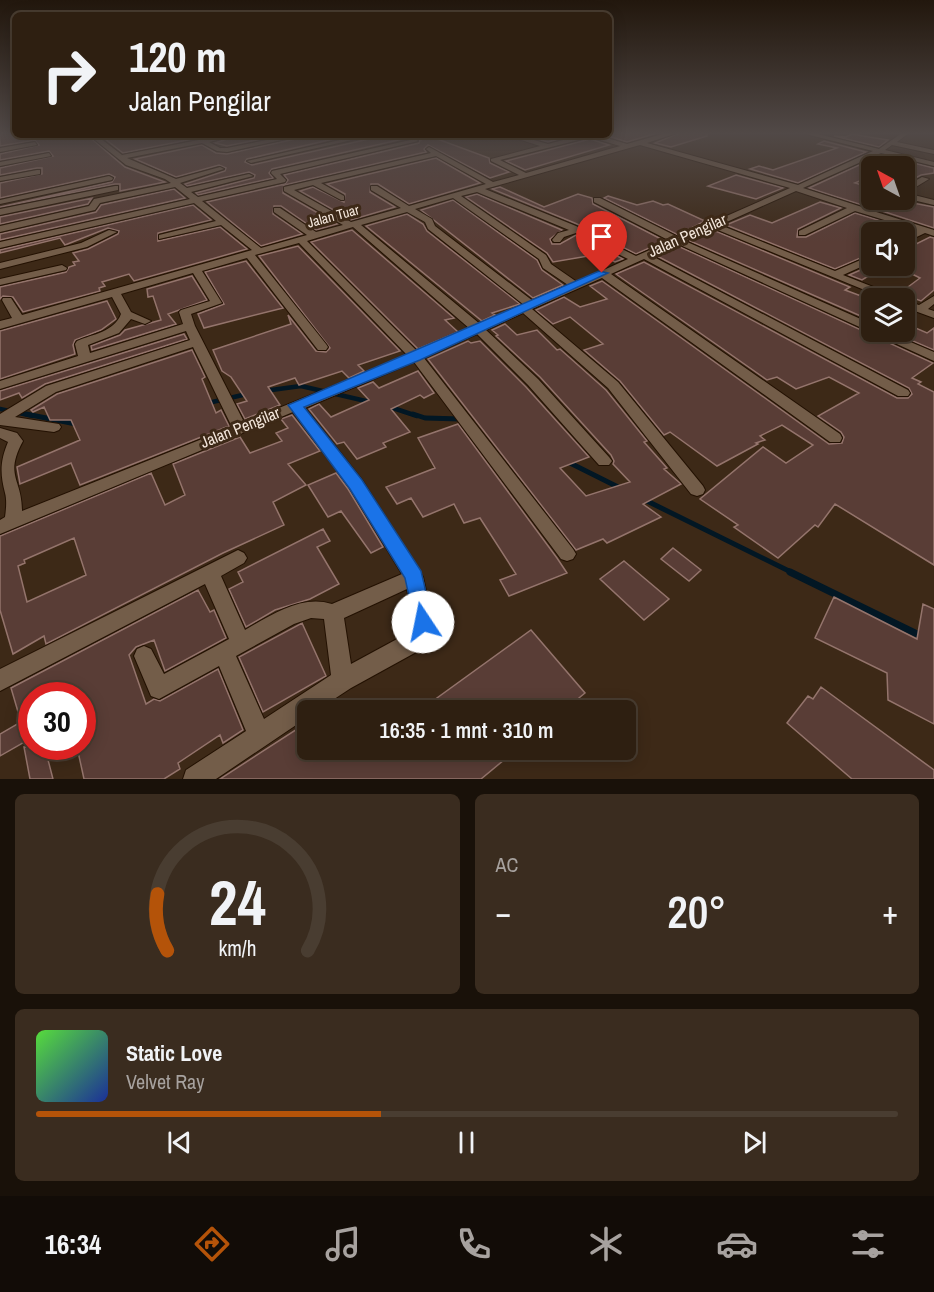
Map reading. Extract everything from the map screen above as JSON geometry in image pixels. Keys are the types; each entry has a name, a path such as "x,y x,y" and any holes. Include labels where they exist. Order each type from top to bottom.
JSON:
{"street":[{"path":"147,169 176,183 254,252 322,347"},
{"path":"0,245 282,180 275,173 291,169"},
{"path":"370,169 287,189 352,225 478,329 533,382 604,461"},
{"path":"398,169 404,172"},
{"path":"465,169 491,184"},
{"path":"513,169 525,175"},
{"name":"Jalan Tuar","path":"0,325 545,169"},
{"path":"738,169 929,231"},
{"name":"Jalan Pengilar","path":"7,524 239,427 416,357 529,308 710,224 838,169"},
{"path":"44,202 52,205 90,196 97,201 176,183 220,170"},
{"path":"0,179 37,172"},
{"path":"185,191 249,176"},
{"path":"0,202 109,178"},
{"path":"915,186 925,179"},
{"path":"313,182 341,198"},
{"path":"0,212 125,185"},
{"path":"375,188 429,221 431,227 529,308 613,385 697,490"},
{"path":"477,189 639,257 903,393"},
{"path":"454,195 543,257 548,266 576,286"},
{"path":"915,197 934,203"},
{"path":"597,200 676,240 861,324"},
{"path":"0,229 94,207 97,201"},
{"path":"802,233 854,208"},
{"path":"277,210 315,235"},
{"path":"162,237 221,222"},
{"path":"710,224 867,288"},
{"path":"557,240 561,235 577,230"},
{"path":"0,266 84,245 112,232"},
{"path":"300,239 416,357 567,554"},
{"path":"834,275 861,263"},
{"path":"0,282 62,268"},
{"path":"195,268 216,303 185,312 189,326 239,427"},
{"path":"602,273 835,438"},
{"path":"114,291 128,314 145,321"},
{"path":"920,310 934,299"},
{"path":"7,300 18,319"},
{"path":"915,308 934,315"},
{"path":"85,358 81,344 118,329 128,314"},
{"path":"0,385 189,326"},
{"path":"0,423 17,408 58,386 197,342"},
{"path":"900,342 934,357"},
{"path":"195,779 343,680 403,650 418,638 423,622 414,577 356,484 295,405"},
{"path":"0,423 54,427"},
{"path":"0,423 16,441 4,467 7,486 14,493 7,524"},
{"path":"0,680 238,558"},
{"path":"210,573 260,735"},
{"path":"333,613 414,577"},
{"path":"144,656 159,688 308,608 326,609 333,613"},
{"path":"333,613 343,680"}],"building":[{"path":"0,169 30,169 0,175"},
{"path":"42,169 131,169 165,182 120,191 120,184 115,184 0,207 112,182 115,177 109,174 0,198 0,183 42,174"},
{"path":"159,169 203,169 176,177"},
{"path":"272,169 269,173 273,178 198,195 196,193 254,178 255,175 249,172 187,186 185,184 225,171"},
{"path":"308,169 351,169 284,185 283,193 337,224 316,230 281,206 274,206 273,214 302,234 261,246 207,202 285,184 288,180 284,175"},
{"path":"388,169 456,169 480,183 409,204 378,184 371,184 370,192 395,207 351,220 300,191 313,187 344,202 345,194 327,184"},
{"path":"474,169 503,169 509,172 490,178"},
{"path":"751,169 828,169 798,183"},
{"path":"850,169 861,169 861,181 855,183 861,185 861,205 809,188"},
{"path":"915,169 934,169 934,173 915,178"},
{"path":"736,175 783,188 756,199 708,186"},
{"path":"500,187 544,207 578,194 592,198 593,204 665,241 636,254 577,224 492,189"},
{"path":"174,189 185,198 0,240 0,234 96,212 101,205"},
{"path":"477,194 562,230 550,239 552,244 560,244 576,235 623,259 615,262 600,254 553,262 547,253 466,197"},
{"path":"608,196 637,205 653,201 663,205 668,204 705,221 678,235 604,198"},
{"path":"92,198 88,204 0,224 0,217"},
{"path":"453,200 537,260 542,270 563,285 533,298 421,210"},
{"path":"820,202 841,208 798,229 797,237 806,237 855,213 885,222 861,222 861,258 835,269 726,225 750,215 772,223"},
{"path":"915,203 934,207 934,228 879,210 915,210"},
{"path":"193,205 211,220 158,233 158,241 220,227 247,249 134,281 129,274 102,282 105,286 99,288 100,291 23,312 13,297 3,296 0,299 0,287 66,272 69,267 75,265 73,262 79,261 73,253 88,249 118,234 119,231 108,228 65,245 60,238 0,253 0,250"},
{"path":"407,214 423,224 427,231 520,304 492,313 495,315 482,321 366,226"},
{"path":"352,230 454,318 445,320 458,332 418,349 311,242"},
{"path":"713,230 850,287 845,290 861,296 861,316 690,241"},
{"path":"930,237 934,238 934,290 921,301 915,299 915,288 907,288 920,278 915,276 915,244"},
{"path":"298,246 400,351 358,365 364,371 349,378 342,371 299,385 295,378 268,387 280,405 245,419 237,404 247,401 231,377 222,371 213,350 291,324 288,315 316,351 326,352 330,348 259,256"},
{"path":"678,246 861,330 861,342 887,342 933,363 912,378 921,382 918,384 934,392 934,565 835,504 818,527 815,525 778,558 734,527 738,525 700,499 763,447 786,463 813,445 782,425 760,436 765,440 717,466 670,432 664,435 620,381 584,350 603,344 570,317 553,324 536,310 564,297 580,307 607,299 590,286 602,281 829,444 842,443 844,437 841,432 818,416 859,393 829,377 796,389 777,377 767,380 616,274 644,262 897,398 908,398 912,394 909,388 657,256"},
{"path":"246,261 283,308 204,328 198,314 224,304 205,272"},
{"path":"861,270 861,276 869,276 862,280 849,275"},
{"path":"192,276 207,300 168,314 176,324 92,350 91,346 120,335 125,330 161,320 153,296 148,297 147,289"},
{"path":"107,301 116,319 101,330 75,340 73,345 75,354 0,379 0,331"},
{"path":"505,324 517,335 537,330 557,350 560,349 606,390 647,441 644,442 667,468 664,469 681,484 643,504 661,517 607,543 603,539 576,550 428,359 468,341 471,343 480,341 526,387 589,457 560,468 586,496 630,482 613,464 611,455 540,377 496,336 498,335 492,330"},
{"path":"915,328 927,333 934,328 934,350 915,342"},
{"path":"184,334 187,339 45,384 22,398 19,393 0,400 0,391"},
{"path":"192,350 205,377 202,379 216,413 221,410 229,426 80,485 71,463 20,484 17,467 80,440 71,420 50,420 44,407 33,412 31,410 57,394"},
{"path":"418,371 434,393 424,398 420,395 391,409 410,432 383,443 386,447 357,459 344,442 337,444 309,409 319,404 331,417 369,400 358,388 373,382 379,388"},
{"path":"292,415 320,451 288,464 306,485 273,502 284,525 223,553 46,644 44,636 13,654 0,610 0,536 151,473 165,505 185,495 173,464 240,437 250,453 282,441 276,433 288,428 281,419","holes":["74,538 86,575 27,602 18,566 25,563 24,560"]},
{"path":"458,424 567,573 509,596 500,580 516,574 480,518 464,523 454,504 423,517 411,498 397,504 386,487 435,468 418,438"},
{"path":"336,473 383,547 371,553 341,511 328,517 308,485"},
{"path":"323,529 330,541 317,547 339,584 310,599 275,610 246,627 229,589 243,582 238,572"},
{"path":"673,548 701,570 689,581 661,559"},
{"path":"624,561 669,599 644,620 600,579"},
{"path":"198,590 210,612 214,610 226,638 165,671 154,640 136,647 129,655 146,704 154,699 160,701 218,669 243,730 223,743 220,735 178,763 180,769 164,779 84,779 80,760 96,760 96,682 22,682"},
{"path":"834,597 917,639 923,604 934,609 934,724 888,700 887,673 815,638"},
{"path":"302,623 326,676 263,712 239,657"},
{"path":"531,630 585,693 576,700 434,700"},
{"path":"18,684 18,712 11,688"},
{"path":"821,687 934,770 934,779 852,779 787,723 808,696 813,699"},
{"path":"18,724 18,746 0,756 0,734"},
{"path":"297,729 297,760 504,760 481,779 220,779"},
{"path":"26,760 48,760 53,779 30,779"}],"waterway":[{"path":"264,391 301,386 370,402"},
{"path":"208,403 247,394"},
{"path":"387,406 417,416"},
{"path":"0,409 33,416"},
{"path":"26,414 76,424"},
{"path":"413,414 425,418 461,419"},
{"path":"568,462 622,489"},
{"path":"643,499 793,573"},
{"path":"790,572 921,636"}],"route":[{"path":"423,622 414,577 356,484 295,405 416,357 602,273"}]}
